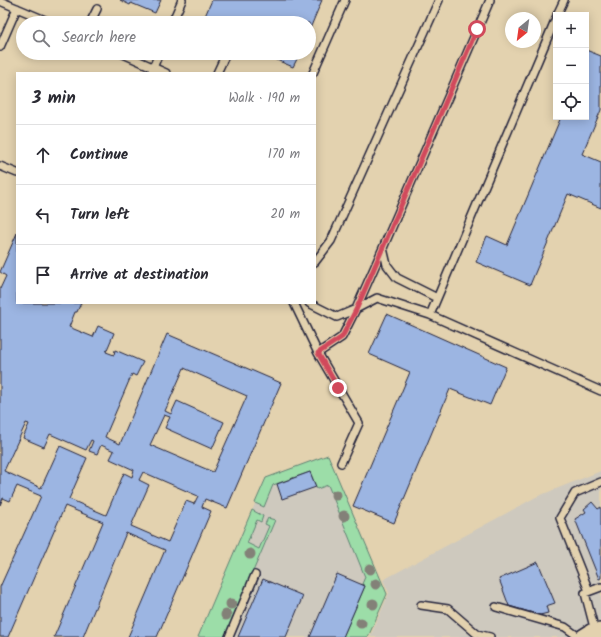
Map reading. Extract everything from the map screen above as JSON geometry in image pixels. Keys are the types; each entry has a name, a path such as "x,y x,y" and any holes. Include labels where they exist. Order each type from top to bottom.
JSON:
{"lane":[{"path":"0,0 36,16"},
{"path":"175,16 182,0"},
{"path":"313,72 345,0"},
{"path":"316,261 331,241 439,0"},
{"path":"318,353 342,337 356,310 490,0"},
{"path":"558,12 564,0"},
{"path":"0,47 17,8"},
{"path":"94,16 97,9"},
{"path":"430,315 553,25"},
{"path":"134,60 152,70 156,60"},
{"path":"217,72 223,60"},
{"path":"0,166 16,173"},
{"path":"383,248 387,264 397,278 437,298"},
{"path":"311,304 337,317 356,310 378,298 430,315 601,391"},
{"path":"294,304 318,353 359,423 341,463"},
{"path":"589,591 560,518 575,493 601,482"},
{"path":"229,637 255,575"},
{"path":"593,633 584,593 601,587"},
{"path":"421,604 448,609 477,634 490,637"},
{"path":"496,607 566,627 579,637"}],"shaded area":[{"path":"328,455 387,594 368,637 198,637 266,478"},
{"path":"601,471 601,637 370,637 389,593 383,580 536,497"}],"green space":[{"path":"328,455 387,594 368,637 343,637 365,586 362,584 365,577 328,485 317,489 310,472 273,485 264,507 255,503 266,478"},
{"path":"252,510 263,516 261,522 257,520 247,543 259,549 269,526 265,524 268,518 275,520 225,637 198,637"}],"building":[{"path":"120,0 161,0 155,13 131,3 130,5"},
{"path":"212,0 322,0 315,16 205,16"},
{"path":"589,51 601,56 601,110 582,154 601,162 601,208 568,194 530,285 476,262 487,236 507,245 560,120 589,120"},
{"path":"276,60 296,60 293,67"},
{"path":"16,235 16,304 81,304 77,312 75,312 69,327 93,337 98,326 114,333 106,352 114,355 115,350 143,362 136,376 132,374 105,437 120,444 167,334 281,383 227,508 205,499 202,507 211,511 157,637 128,637 165,550 126,533 83,637 54,637 103,522 65,506 8,637 0,637 0,587 41,496 17,486 10,501 3,498 0,505 0,289 6,276 0,272","holes":["184,368 247,396 213,472 150,445 164,415 170,417 165,428 212,449 224,422 177,401 171,414 165,411","26,423 29,424 23,438 44,447 50,434 86,450 91,440 93,441 89,451 97,454 101,445 114,451 110,459 134,470 132,477 124,473 106,515 69,499 87,458 60,446 41,488 4,471","143,472 198,496 194,504 186,501 168,542 131,526 149,485 139,480"]},
{"path":"387,314 506,367 490,405 450,389 394,523 353,506 410,372 369,354"},
{"path":"310,472 316,487 282,499 277,484"},
{"path":"592,502 598,509 601,507 601,578 599,579 575,519 586,512 584,509"},
{"path":"538,562 555,603 546,606 548,613 540,615 509,606 499,579"},
{"path":"337,574 365,586 343,637 310,637"},
{"path":"263,579 303,596 286,637 238,637"}],"route":[{"path":"338,388 318,353 342,337 356,310 477,29"}]}
